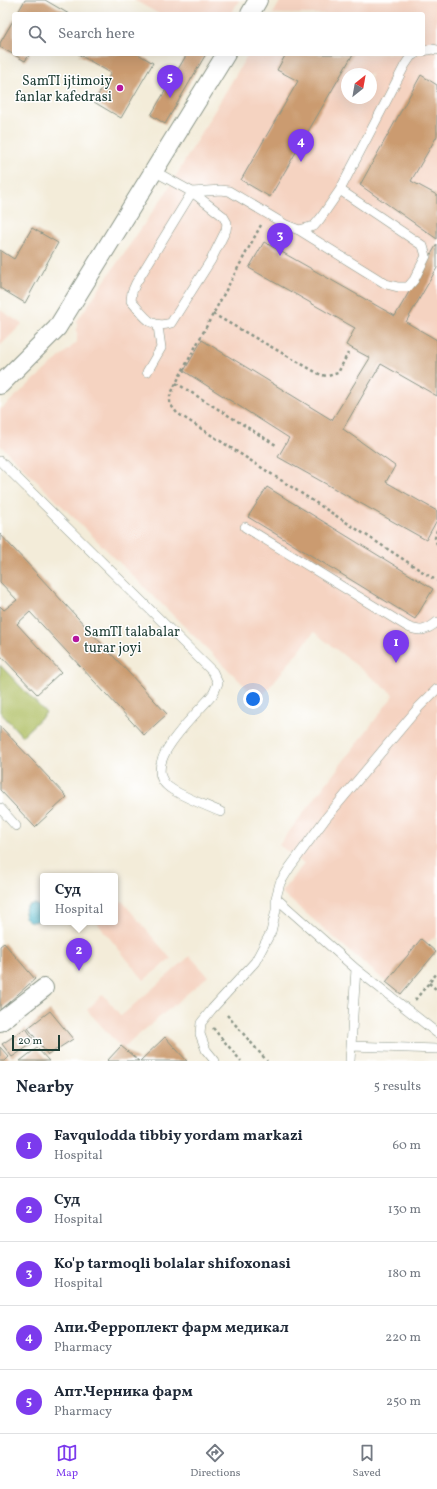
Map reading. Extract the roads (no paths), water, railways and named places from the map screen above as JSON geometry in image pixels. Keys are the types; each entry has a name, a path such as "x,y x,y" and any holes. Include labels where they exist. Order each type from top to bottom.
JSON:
{"street":[{"path":"251,12 258,0"},
{"path":"0,385 57,328 225,56"},
{"path":"0,1022 44,988"}],"lane":[{"path":"425,51 432,49 437,50"},
{"path":"299,230 314,226 340,190 411,56"},
{"path":"154,171 192,192 223,216 227,223 226,230 211,260 171,323 158,326 149,322 131,301 132,292 136,283 192,192"},
{"path":"192,192 228,191 286,225 299,230 386,284 398,287 408,287 414,280 426,256 423,246 340,190"},
{"path":"147,372 161,348 158,326"},
{"path":"0,461 212,672 218,683 214,693 172,740 164,754 161,768 163,782 172,790 221,812"},
{"path":"245,527 408,627 418,631 429,628 437,622"},
{"path":"215,1061 206,1050 200,1034 201,1023 212,1008 255,962 271,932 276,910 276,898 280,883 290,866 326,818 419,707 437,688"},
{"path":"0,808 16,826"},
{"path":"276,898 356,969 437,1033"},
{"path":"350,1061 356,969"},
{"path":"351,1046 437,1049"}],"water":[{"path":"33,904 39,907 39,919 33,922 27,919 24,913 27,907"}],"place":[{"name":"SamTI ijtimoiy fanlar kafedrasi","path":"120,88"},
{"name":"Апт.Черника фарм","path":"170,98"},
{"name":"Апи.Ферроплект фарм медикал","path":"301,162"},
{"name":"Ko'p tarmoqli bolalar shifoxonasi","path":"280,256"},
{"name":"SamTI talabalar turar joyi","path":"76,639"},
{"name":"Favqulodda tibbiy yordam markazi","path":"396,663"},
{"name":"Суд","path":"79,971"}]}
